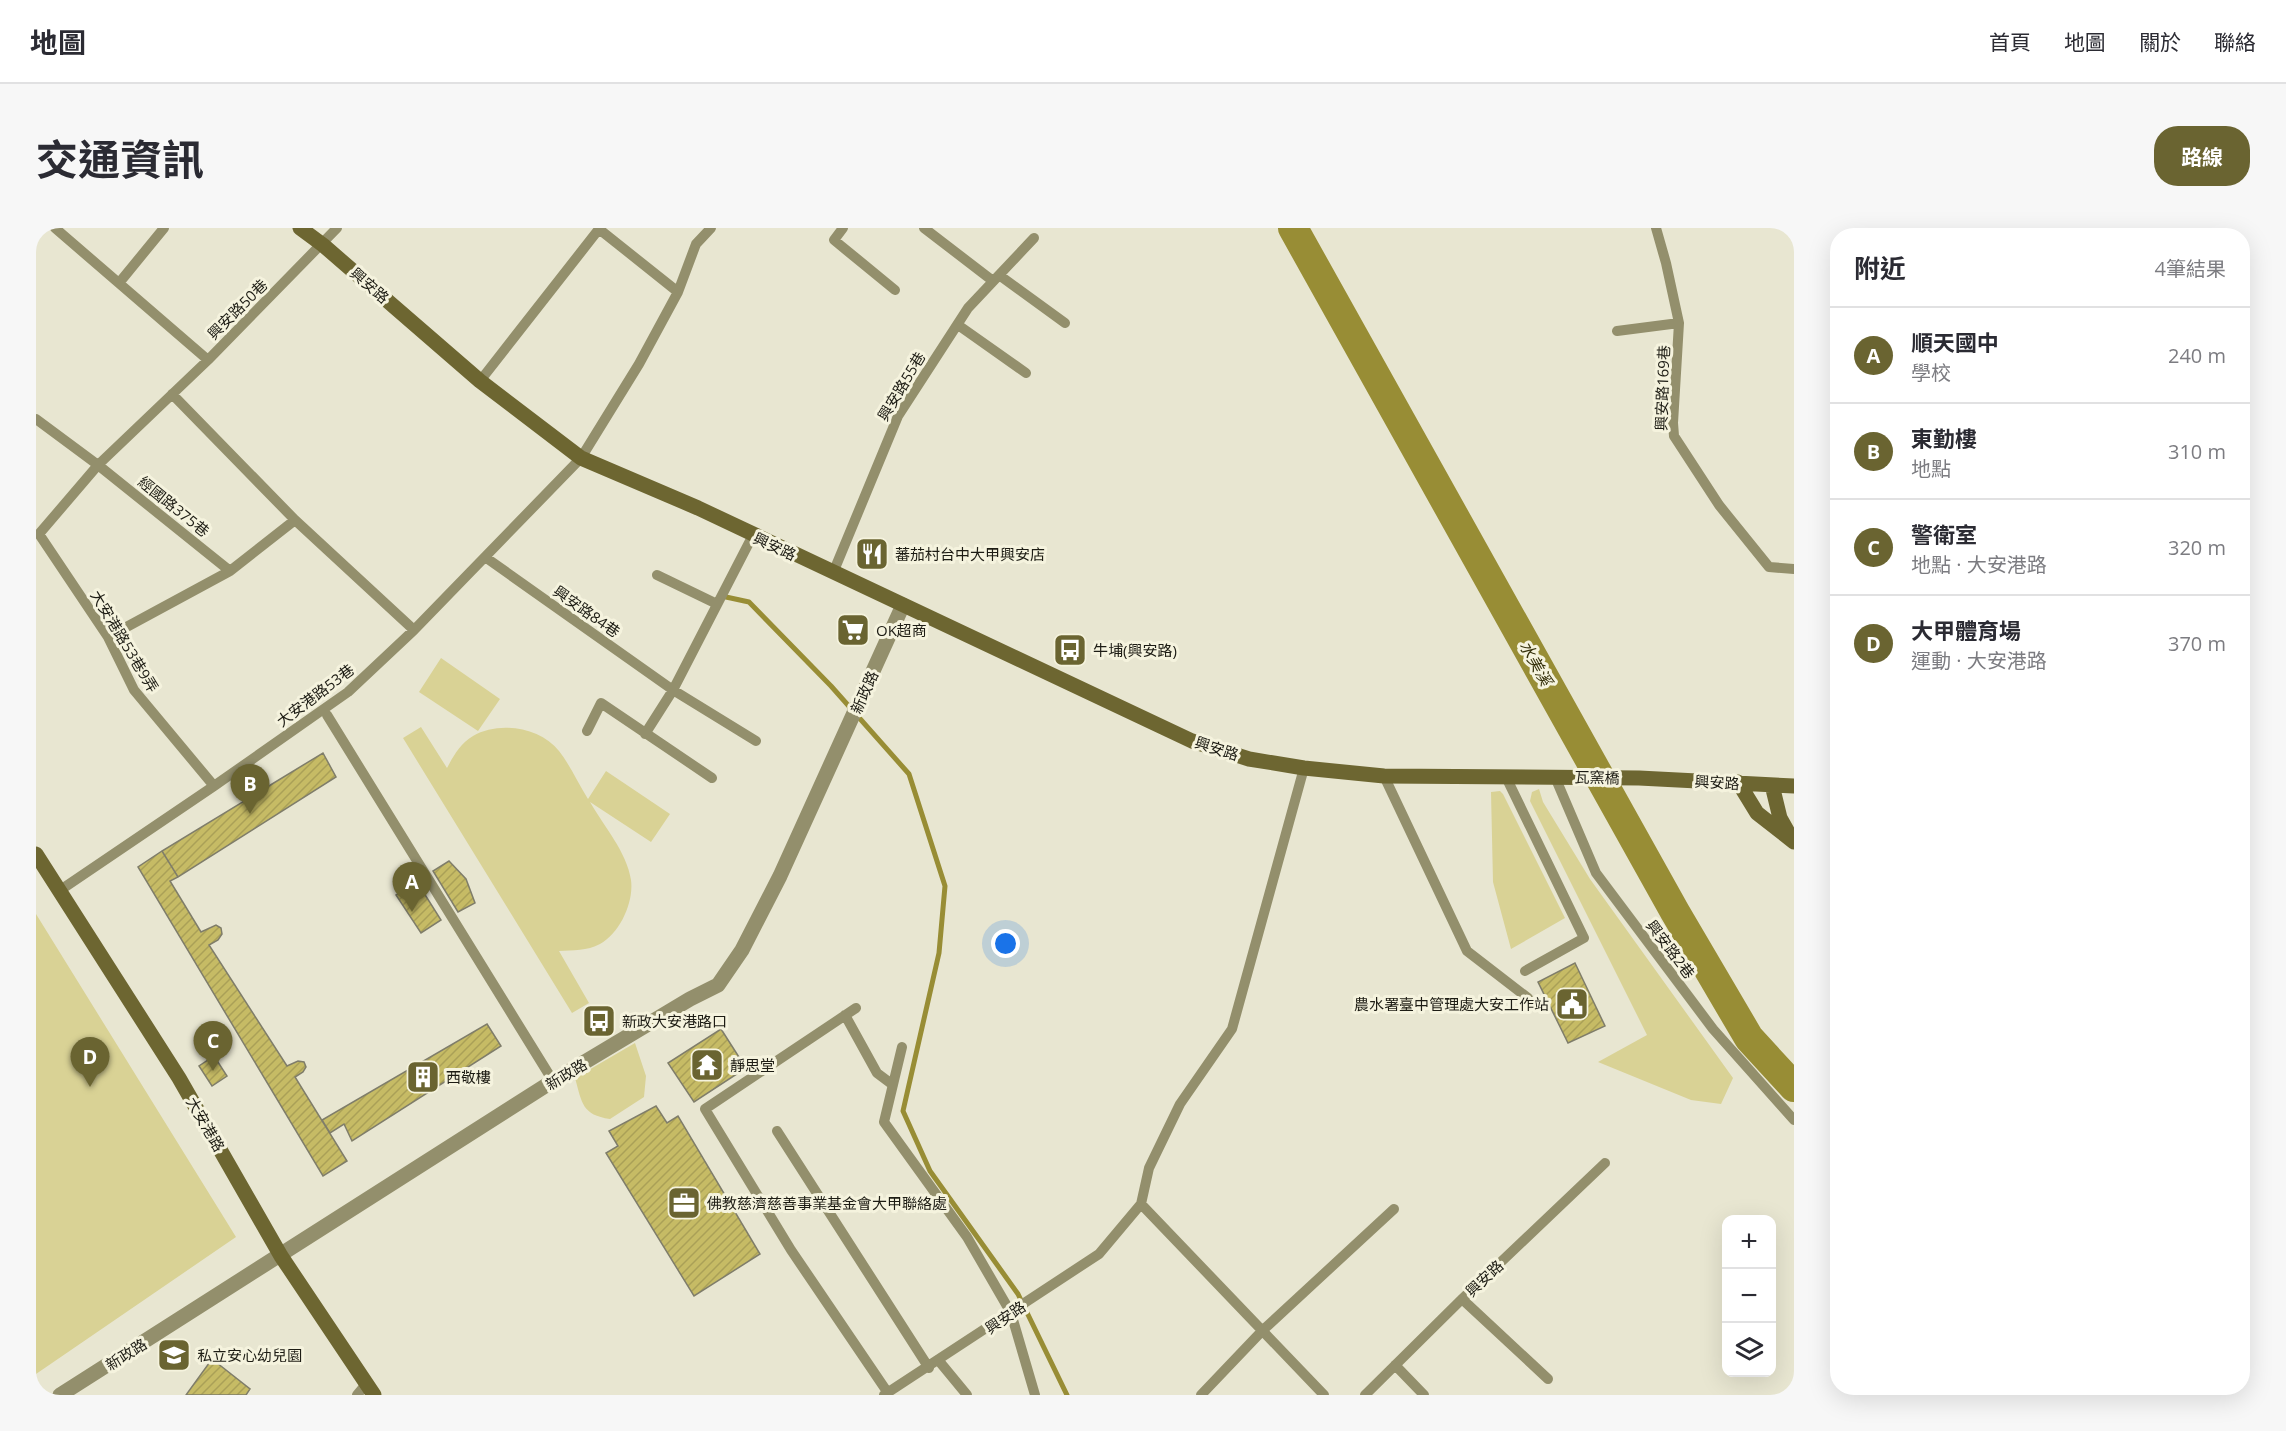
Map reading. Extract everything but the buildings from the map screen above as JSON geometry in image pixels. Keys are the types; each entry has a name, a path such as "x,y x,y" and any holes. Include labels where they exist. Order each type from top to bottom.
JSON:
{"street":[{"name":"興安路","path":"300,228 323,245 480,381 581,458 698,508 1192,741 1249,759 1304,768 1384,776 1555,777"},
{"name":"新政路","path":"60,1395 553,1081 690,999 718,986 742,950 780,876 903,605"},
{"name":"瓦窯橋","path":"1555,777 1639,777"},
{"name":"興安路","path":"1639,777 1794,786"},
{"path":"1738,783 1757,813 1794,842"},
{"path":"1772,785 1780,818 1794,842"},
{"name":"大安港路","path":"36,854 179,1078 281,1256 366,1391"}],"lane":[{"path":"55,228 208,360"},
{"path":"119,283 164,228"},
{"name":"興安路50巷","path":"98,465 208,360 323,245 337,228"},
{"path":"480,381 599,228 678,292"},
{"name":"大安港路53巷","path":"59,891 348,692 414,630 581,458 639,364 678,292 696,244 711,228"},
{"path":"843,228 834,240 895,290"},
{"path":"924,228 1065,323"},
{"name":"興安路169巷","path":"1656,228 1666,263 1678,323 1674,436 1719,505 1769,567 1794,569"},
{"name":"興安路55巷","path":"833,573 897,416 968,308 1034,238"},
{"path":"1617,331 1678,323"},
{"path":"958,325 1026,373"},
{"path":"172,394 295,520 414,630"},
{"name":"經國路375巷","path":"36,419 98,465 230,571"},
{"name":"大安港路53巷9弄","path":"98,465 39,534 108,638 134,690 214,786"},
{"path":"108,638 230,571 295,520"},
{"path":"645,734 673,690 753,535"},
{"name":"興安路84巷","path":"485,557 673,690 756,741"},
{"path":"657,575 717,604"},
{"path":"587,731 601,703 712,778"},
{"path":"327,715 553,1081"},
{"name":"興安路","path":"892,1393 1100,1254 1141,1204 1149,1168 1180,1104 1232,1029 1304,768"},
{"path":"1384,776 1467,951 1527,998"},
{"path":"1506,777 1584,938 1525,971"},
{"name":"興安路2巷","path":"1555,777 1596,873 1713,1029 1794,1120"},
{"path":"856,1008 705,1109 791,1250 892,1393"},
{"path":"845,1015 877,1073 893,1085"},
{"path":"902,1047 884,1122 967,1237 1011,1313 1035,1395"},
{"path":"777,1131 928,1368"},
{"name":"興安路","path":"1365,1395 1605,1163"},
{"path":"1141,1204 1324,1395"},
{"path":"1201,1395 1262,1331 1394,1209"},
{"path":"1462,1299 1548,1379"},
{"path":"939,1361 967,1395"},
{"path":"1395,1365 1424,1395"}],"shaded area":[{"path":"441,658 500,699 478,731 419,692"},
{"path":"421,727 447,768 464,743 483,731 507,728 530,732 541,736 559,751 588,799 606,771 670,814 651,842 590,802 625,859 631,889 624,916 607,939 590,948 559,951 589,1003 572,1013 403,738"},
{"path":"1539,789 1543,802 1590,879 1733,1078 1721,1104 1691,1100 1598,1062 1647,1035 1530,801 1532,792"},
{"path":"1500,791 1565,918 1511,949 1493,882 1491,792"},
{"path":"36,914 236,1237 36,1374"},
{"path":"635,1043 646,1076 644,1097 610,1119 588,1111 582,1101 575,1078"}],"waterway":[{"name":"水美溪","path":"1293,228 1675,912 1749,1038 1794,1087"},
{"path":"726,597 749,602 831,686 909,774 945,886 939,953 903,1111 930,1171 1018,1294 1067,1395"}],"place":[{"name":"蕃茄村台中大甲興安店","path":"872,554"},
{"name":"OK超商","path":"853,630"},
{"name":"牛埔(興安路)","path":"1070,650"},
{"name":"東勤樓","path":"250,814"},
{"name":"順天國中","path":"412,912"},
{"name":"農水署臺中管理處大安工作站","path":"1572,1004"},
{"name":"新政大安港路口","path":"599,1021"},
{"name":"靜思堂","path":"707,1065"},
{"name":"警衛室","path":"213,1071"},
{"name":"西敬樓","path":"423,1077"},
{"name":"大甲體育場","path":"90,1087"},
{"name":"佛教慈濟慈善事業基金會大甲聯絡處","path":"684,1203"},
{"name":"私立安心幼兒園","path":"174,1355"}]}
